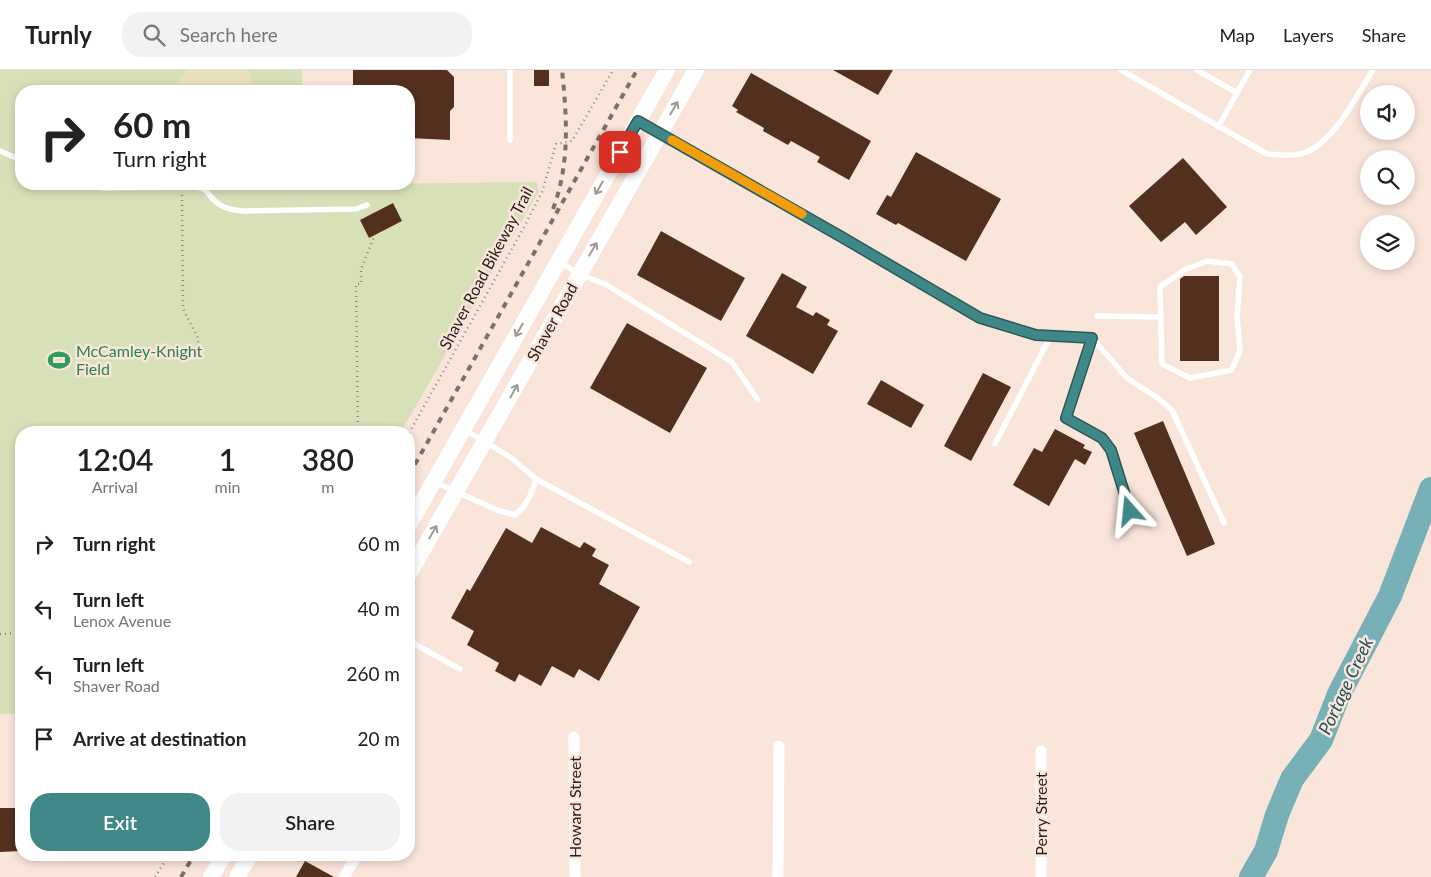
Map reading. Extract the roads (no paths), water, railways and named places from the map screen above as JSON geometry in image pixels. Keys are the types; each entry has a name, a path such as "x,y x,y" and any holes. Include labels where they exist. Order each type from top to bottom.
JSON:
{"main road":[{"name":"Shaver Road","path":"415,514 667,70"},
{"name":"Shaver Road","path":"415,564 696,70"},
{"path":"212,877 221,861"},
{"path":"238,877 247,861"}],"street":[{"path":"638,121 980,318 1010,328 1050,337 1092,338"},
{"name":"Howard Street","path":"574,737 575,877"},
{"path":"778,877 779,746"},
{"name":"Perry Street","path":"1041,751 1041,877"},
{"path":"344,877 353,861"}],"lane":[{"path":"510,70 510,140"},
{"path":"1122,70 1267,154 1286,156 1308,152 1322,143 1344,117 1373,70"},
{"path":"1197,70 1237,93"},
{"path":"1218,127 1250,70"},
{"path":"0,151 15,157"},
{"path":"207,190 214,201 226,208 244,211 348,210 367,205"},
{"path":"558,261 579,274 604,284 732,362 758,400"},
{"path":"1207,261 1232,264 1240,277 1237,318 1240,350 1232,370 1190,378 1162,364 1160,317 1160,288 1184,270 1207,261"},
{"path":"1097,316 1160,317"},
{"path":"995,444 1050,337"},
{"path":"1092,338 1066,418 1102,438 1111,450 1130,511"},
{"path":"1092,338 1128,379 1172,410 1224,523"},
{"path":"463,429 510,457 536,479 689,562"},
{"path":"433,482 497,510 515,515 522,510 532,494 536,479"},
{"path":"415,644 460,669"}],"waterway":[{"name":"Portage Creek","path":"1251,877 1266,851 1277,815 1292,779 1321,740 1339,694 1390,596 1431,489"}],"railway":[{"path":"553,209 565,158 566,123 562,70"},
{"path":"415,464 637,70"},
{"path":"181,877 190,861"}],"place":[{"name":"McCamley-Knight Field","path":"59,360"}]}
